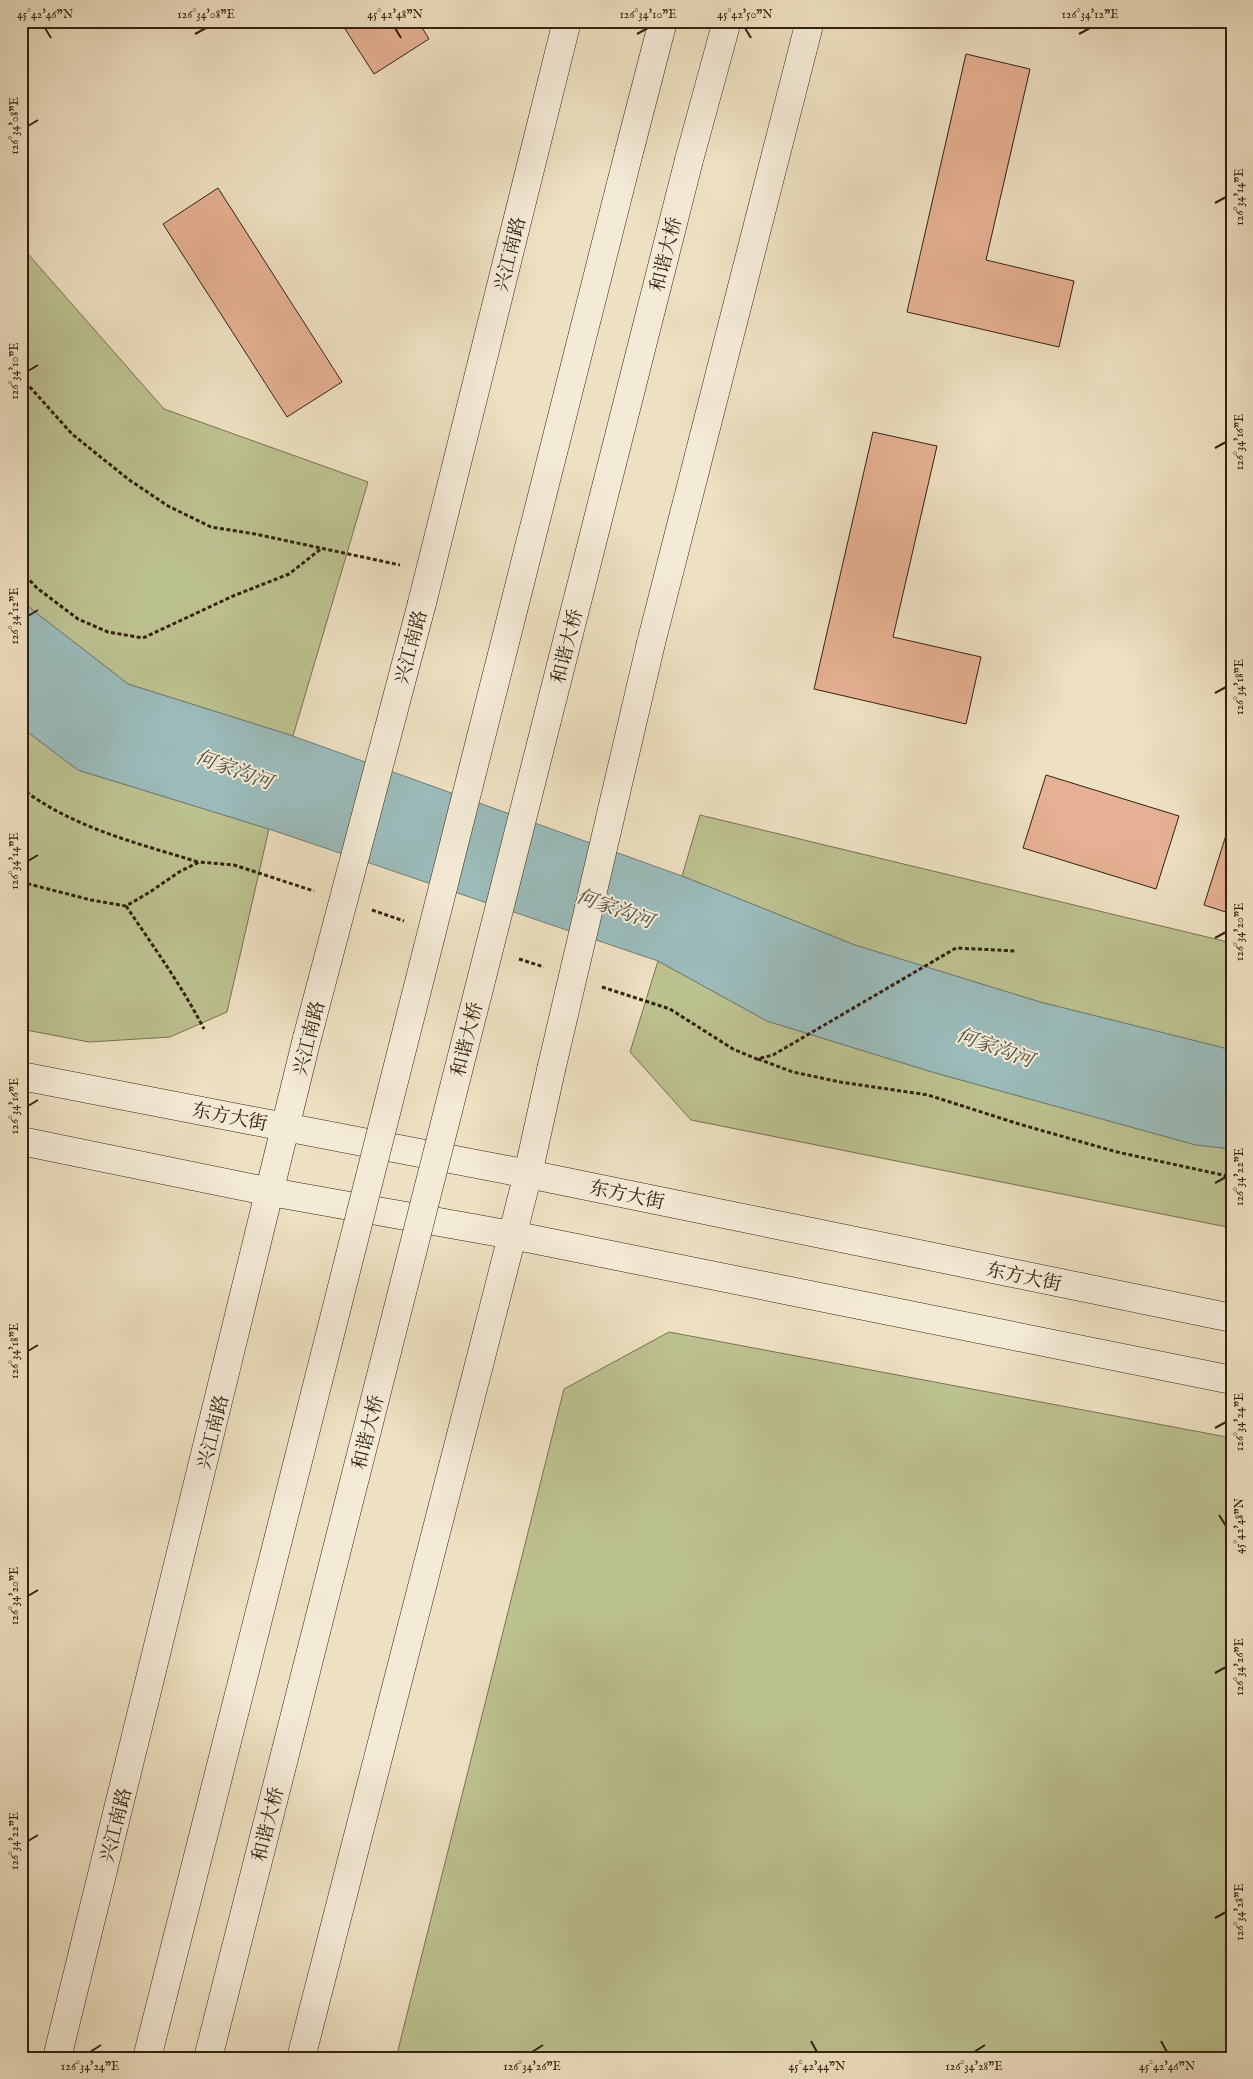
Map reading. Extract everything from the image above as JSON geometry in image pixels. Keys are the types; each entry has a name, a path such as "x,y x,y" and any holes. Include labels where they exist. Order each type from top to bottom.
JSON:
{"main road":[{"name":"兴江南路","path":"57,2058 271,1192 307,1038 430,572 567,21"},
{"path":"147,2058 663,21"},
{"name":"和谐大桥","path":"208,2058 689,160 727,21"},
{"path":"301,2058 528,1174 651,643 810,21"},
{"name":"东方大街","path":"21,1076 528,1174 1232,1318"},
{"path":"21,1141 271,1192 512,1235 1232,1380"}],"path":[{"path":"21,377 72,434 128,479 168,506 211,527 255,534 430,572"},
{"path":"21,571 37,588 78,620 108,632 143,638 233,596 288,574 322,548"},
{"path":"21,788 37,800 106,834 199,862"},
{"path":"126,906 178,984 204,1029"},
{"path":"794,1043 956,948 1016,951"},
{"path":"757,1059 793,1072 840,1082 928,1095 1116,1152 1232,1176"}],"green space":[{"path":"21,246 164,409 368,482 293,736 128,684 21,601"},
{"path":"21,727 78,770 269,829 227,1012 170,1037 89,1042 21,1029"},
{"path":"700,815 1232,943 1232,1050 1040,1002 855,945 682,876"},
{"path":"658,961 767,1021 932,1072 1196,1145 1232,1149 1232,1228 691,1120 630,1052"},
{"path":"669,1332 1232,1438 1232,2058 396,2058 564,1389"}],"water":[{"name":"何家沟河","path":"21,601 128,684 293,736 682,876 855,945 1040,1002 1232,1050 1232,1149 1196,1145 932,1072 767,1021 658,961 269,829 78,770 21,727"}],"building":[{"path":"340,21 418,21 429,39 374,74"},
{"path":"966,54 1030,69 986,260 1074,281 1059,347 907,312"},
{"path":"218,188 342,382 287,417 163,224"},
{"path":"873,432 937,446 893,637 981,657 966,724 814,689"},
{"path":"1046,775 1179,816 1156,889 1023,848"},
{"path":"1227,832 1232,833 1232,914 1204,905"}]}
